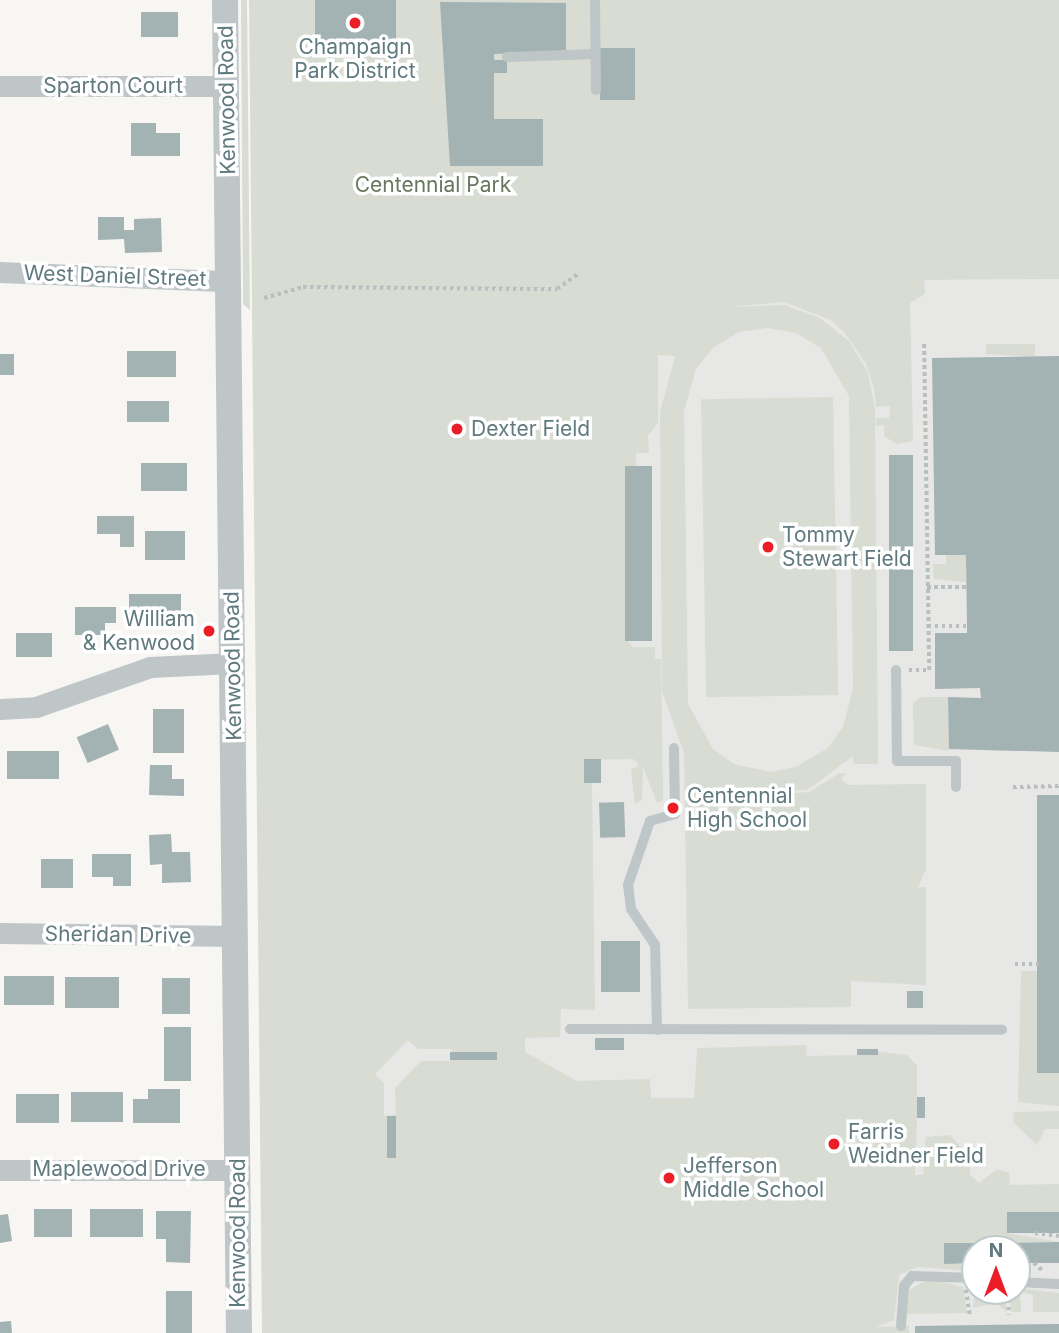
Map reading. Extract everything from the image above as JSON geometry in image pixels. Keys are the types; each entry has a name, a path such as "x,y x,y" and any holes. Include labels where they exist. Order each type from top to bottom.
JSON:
{"street":[{"name":"Kenwood Road","path":"225,0 239,1333"},
{"name":"Sparton Court","path":"0,86 226,86"},
{"name":"West Daniel Street","path":"0,272 229,281"},
{"path":"0,709 36,707 150,667 233,663"},
{"name":"Sheridan Drive","path":"0,933 236,936"},
{"name":"Maplewood Drive","path":"0,1170 237,1170"}],"lane":[{"path":"595,0 596,90"},
{"path":"507,57 596,54"},
{"path":"896,670 897,761 956,761 956,787"},
{"path":"657,1031 654,945 631,909 628,885 650,821 675,814 674,748"},
{"path":"570,1029 1002,1030"},
{"path":"901,1325 904,1286 912,1276 961,1278"},
{"path":"1031,1283 1059,1284"}],"path":[{"path":"264,298 303,286 557,289 579,273"},
{"path":"896,670 929,670 924,342"},
{"path":"927,587 966,587"},
{"path":"928,626 967,626"},
{"path":"1013,787 1059,786"},
{"path":"1015,964 1039,964"},
{"path":"1035,1233 1059,1236"},
{"path":"970,1305 970,1316"},
{"path":"1009,1305 1009,1315"}],"shaded area":[{"name":"Centennial High School","path":"1059,279 1059,1333 391,1333 387,1158 376,1158 372,1007 587,281"}],"green space":[{"path":"241,0 247,0 250,310 243,304"},
{"name":"Centennial Park","path":"249,0 1059,0 1059,279 924,280 925,294 910,303 913,441 897,444 884,436 884,425 876,426 876,418 889,418 890,406 876,407 874,388 866,364 845,333 831,320 784,302 727,307 785,305 820,318 849,341 868,373 875,409 878,764 854,764 853,756 809,789 757,796 809,792 840,773 847,774 841,778 847,785 926,784 926,869 918,887 926,887 926,985 851,981 851,1007 688,1009 684,753 662,692 660,412 675,356 658,355 658,422 648,436 649,453 636,453 636,466 625,467 626,640 633,647 655,647 655,659 661,659 663,800 657,803 643,767 642,800 635,804 631,770 639,765 633,759 584,760 585,783 592,783 595,1010 561,1009 560,1037 525,1038 525,1052 577,1081 650,1079 651,1098 694,1098 697,1048 806,1045 807,1056 857,1055 857,1049 907,1055 917,1066 917,1097 925,1097 924,1118 917,1118 915,1175 923,1175 926,1137 950,1135 970,1157 970,1175 979,1183 997,1169 1009,1173 1010,1185 1059,1184 1059,1212 1007,1212 1007,1233 1019,1235 961,1235 961,1243 945,1243 944,1263 961,1264 961,1270 918,1267 899,1275 894,1320 875,1327 909,1326 909,1333 262,1333","holes":["767,328 796,333 821,348 849,396 853,689 843,727 828,748 796,767 771,772 734,764 713,749 688,704 684,411 696,369 714,347 739,332","408,1040 418,1049 452,1049 450,1061 421,1061 395,1088 396,1115 384,1116 384,1083 375,1074"]},
{"path":"986,344 1035,344 1035,357 986,354"},
{"name":"Tommy Stewart Field","path":"833,397 838,695 706,697 701,399"},
{"path":"946,555 966,555 966,582 934,579 933,564 946,564"},
{"path":"921,697 948,697 949,751 914,745 913,703"},
{"path":"1021,971 1039,971 1040,1073 1059,1073 1059,1106 1018,1102"},
{"path":"1059,1111 1059,1129 1045,1129 1037,1145 1014,1123 1013,1112"},
{"path":"1031,1237 1059,1242 1031,1243"},
{"path":"929,1279 961,1287 961,1305 966,1305 967,1313 906,1314 909,1290"},
{"path":"1031,1290 1059,1293 1059,1312 1033,1312"},
{"path":"1011,1305 1021,1305 1021,1312 1011,1312"}],"building":[{"name":"Champaign Park District","path":"315,0 396,0 396,45 315,45"},
{"path":"440,2 566,3 566,52 494,54 494,60 507,60 507,73 494,73 494,119 543,119 543,166 450,166"},
{"path":"141,12 178,12 178,37 141,37"},
{"path":"600,48 635,48 635,100 600,100"},
{"path":"131,123 156,123 156,133 180,133 180,156 131,156"},
{"path":"98,217 124,217 124,230 134,230 134,219 161,218 162,252 125,253 124,239 98,240"},
{"path":"127,351 176,351 176,377 127,377"},
{"path":"0,354 14,354 14,375 0,375"},
{"path":"1059,356 1059,752 949,749 948,697 981,698 980,688 935,689 935,633 967,633 967,626 966,555 935,555 932,358"},
{"path":"127,401 169,401 169,422 127,422"},
{"path":"889,455 913,455 913,651 889,651"},
{"path":"141,463 187,463 187,491 141,491"},
{"path":"625,466 652,466 652,641 625,641"},
{"path":"97,516 134,516 134,547 120,547 120,534 97,534"},
{"path":"145,531 185,531 185,560 145,560"},
{"path":"129,594 181,594 181,620 129,620"},
{"path":"75,607 116,607 116,623 105,623 105,635 75,635"},
{"path":"16,633 52,633 52,657 16,657"},
{"path":"153,709 184,709 184,753 153,753"},
{"path":"108,724 119,750 88,763 77,737"},
{"path":"7,751 59,751 59,779 7,779"},
{"path":"584,759 601,759 601,783 584,783"},
{"path":"150,765 172,765 172,779 184,779 184,796 149,795"},
{"path":"1037,795 1059,795 1059,1073 1037,1073"},
{"path":"624,802 625,837 600,838 599,803"},
{"path":"171,834 172,852 190,852 191,882 162,883 162,864 150,865 149,835"},
{"path":"92,854 131,854 131,886 113,886 113,877 92,877"},
{"path":"41,859 73,859 73,888 41,888"},
{"path":"601,941 640,941 640,992 601,992"},
{"path":"4,976 54,976 54,1005 4,1005"},
{"path":"65,977 119,977 119,1008 65,1008"},
{"path":"162,978 190,978 190,1014 162,1014"},
{"path":"907,991 923,991 923,1008 907,1008"},
{"path":"164,1027 191,1027 191,1081 164,1081"},
{"path":"595,1038 624,1038 624,1050 595,1050"},
{"path":"857,1049 878,1049 878,1055 857,1055"},
{"path":"450,1052 497,1052 497,1060 450,1060"},
{"path":"148,1089 180,1089 180,1123 133,1123 133,1099 148,1099"},
{"path":"71,1092 123,1092 123,1122 71,1122"},
{"path":"16,1094 59,1094 59,1123 16,1123"},
{"path":"917,1097 925,1097 925,1118 917,1118"},
{"path":"387,1116 396,1116 396,1158 387,1158"},
{"path":"34,1209 72,1209 72,1237 34,1237"},
{"path":"90,1209 143,1209 143,1237 90,1237"},
{"path":"156,1211 191,1211 190,1263 166,1262 166,1239 156,1239"},
{"path":"1007,1212 1059,1212 1059,1233 1007,1233"},
{"path":"8,1214 12,1241 0,1243 0,1215"},
{"path":"1059,1242 1059,1263 1031,1263 1031,1243"},
{"path":"944,1243 961,1243 961,1263 944,1264"},
{"path":"166,1291 192,1291 192,1333 166,1333"},
{"path":"11,1321 12,1333 0,1333 0,1322"},
{"path":"1059,1324 1059,1333 915,1333 915,1326"}],"place":[{"name":"Champaign Park District","path":"355,23"},
{"name":"Dexter Field","path":"457,429"},
{"name":"Tommy Stewart Field","path":"768,547"},
{"name":"William & Kenwood","path":"209,631"},
{"name":"Centennial High School","path":"673,808"},
{"name":"Farris Weidner Field","path":"834,1144"},
{"name":"Jefferson Middle School","path":"669,1178"}]}
